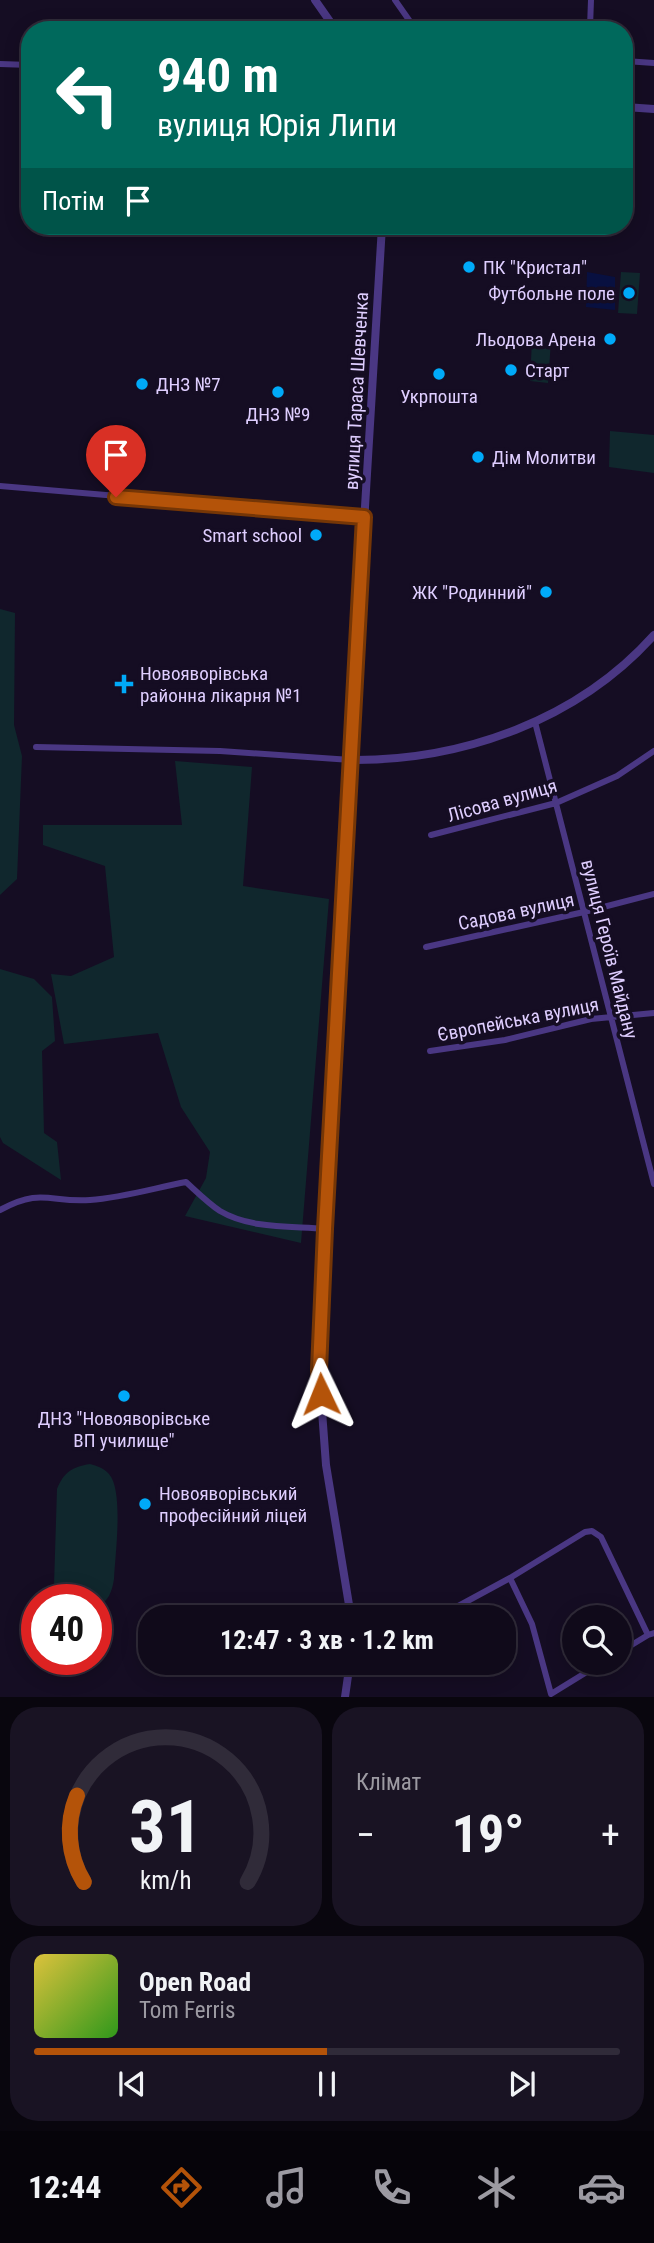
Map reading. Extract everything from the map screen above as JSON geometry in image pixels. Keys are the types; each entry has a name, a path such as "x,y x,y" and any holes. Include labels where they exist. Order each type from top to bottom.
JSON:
{"street":[{"path":"315,0 330,21"},
{"path":"395,0 410,21"},
{"path":"590,21 591,0"},
{"path":"633,62 654,63"},
{"path":"0,64 21,65"},
{"path":"633,108 654,109"},
{"name":"вулиця Тараса Шевченка","path":"350,1605 326,1465 320,1384 325,1229 381,235"},
{"path":"0,486 364,517"},
{"path":"36,747 220,751 351,760 392,760 502,737 535,722 594,688 631,659 654,635"},
{"name":"вулиця Героїв Майдану","path":"535,722 654,1184"},
{"name":"Лісова вулиця","path":"432,835 556,803 617,776 654,751"},
{"name":"Садова вулиця","path":"426,947 654,894"},
{"name":"Європейська вулиця","path":"430,1051 505,1040 591,1018 654,1013"},
{"path":"0,1210 16,1201 37,1196 88,1200 186,1182 213,1206 235,1218 263,1224 325,1229"},
{"path":"460,1605 585,1532 592,1531 601,1536 651,1634 632,1645"},
{"path":"510,1578 532,1624 551,1694 582,1675"},
{"path":"345,1697 349,1675"}],"green space":[{"name":"Футбольне поле","path":"621,272 640,273 637,314 618,313"},
{"name":"Футбольне поле","path":"532,340 551,341 548,383 530,381"},
{"path":"610,431 654,435 654,473 609,467"},
{"path":"0,609 15,613 14,725 22,756 17,879 0,895"},
{"path":"175,761 252,767 243,886 329,899 301,1243 185,1216 206,1178 210,1152 181,1107 158,1033 64,1044 51,974 71,976 114,957 105,866 43,845 43,825 182,825"},
{"path":"0,969 34,979 52,997 55,1041 42,1051 44,1133 57,1142 61,1180 3,1143 0,1137"},
{"path":"90,1464 103,1469 114,1482 117,1540 112,1588 112,1584 54,1584 57,1489 69,1471"}],"shaded area":[{"path":"587,272 615,277 615,310 586,307"}],"place":[{"name":"ПК \"Кристал\"","path":"469,267"},
{"name":"Футбольне поле","path":"629,293"},
{"name":"Льодова Арена","path":"610,339"},
{"name":"Старт","path":"511,370"},
{"name":"Укрпошта","path":"439,374"},
{"name":"ДНЗ №7","path":"142,384"},
{"name":"ДНЗ №9","path":"278,392"},
{"name":"Дім Молитви","path":"478,457"},
{"name":"Smart school","path":"316,535"},
{"name":"ЖК \"Родинний\"","path":"546,592"},
{"name":"Новояворівська районна лікарня №1","path":"124,684"},
{"name":"ДНЗ \"Новояворівське ВП училище\"","path":"124,1396"},
{"name":"Новояворівський професійний ліцей","path":"145,1504"}],"route":[{"path":"116,497 364,517 325,1229 319,1370 321,1394"}]}
